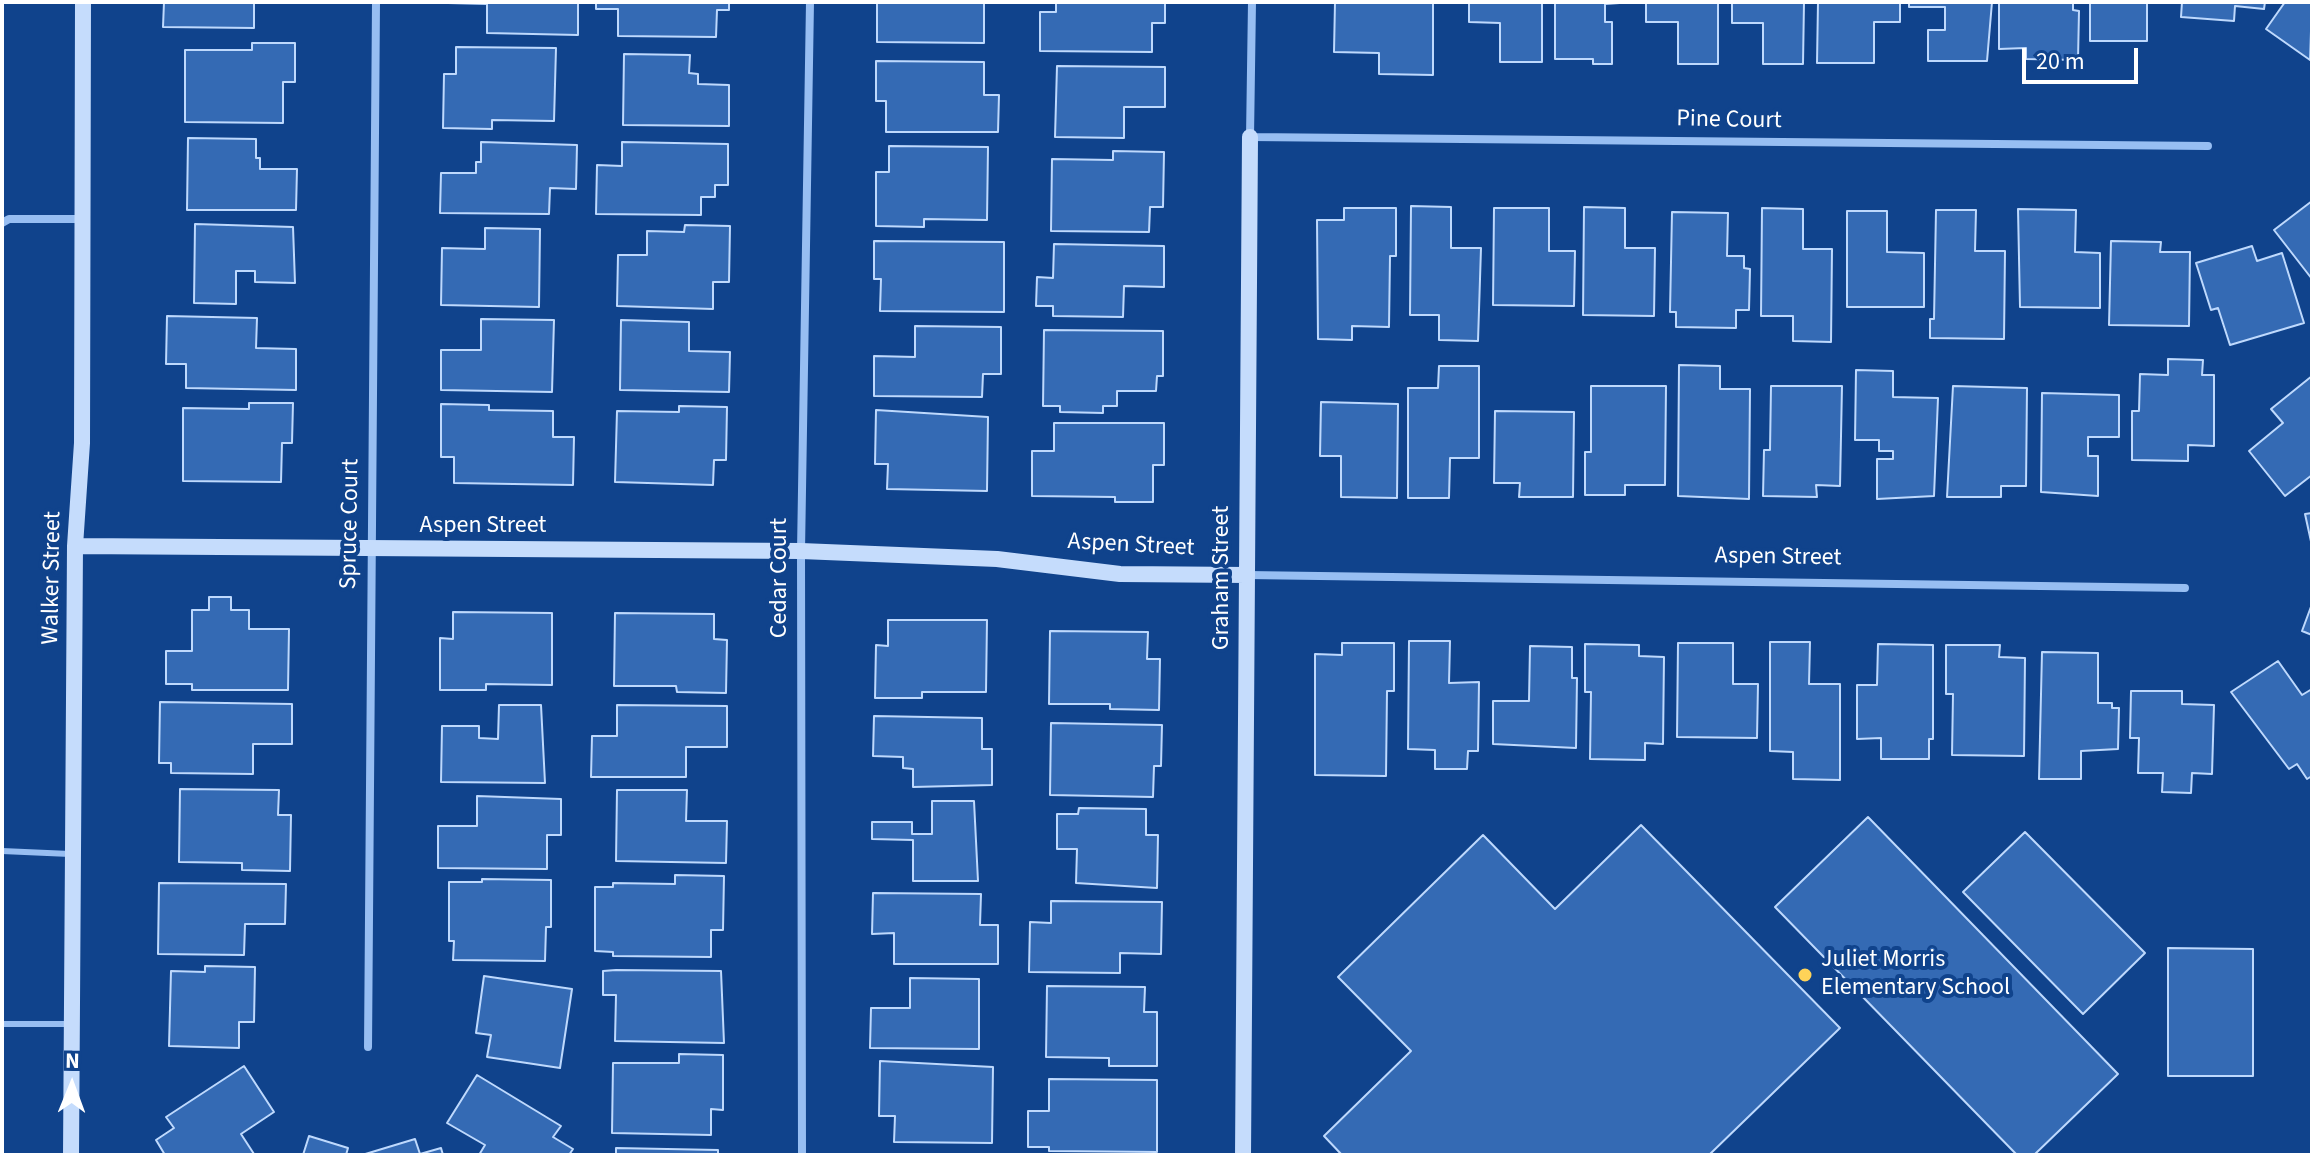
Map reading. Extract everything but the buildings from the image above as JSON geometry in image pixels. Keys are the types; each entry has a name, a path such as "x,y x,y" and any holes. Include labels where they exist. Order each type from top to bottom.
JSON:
{"street":[{"name":"Walker Street","path":"71,1155 75,546 82,443 83,2"},
{"name":"Spruce Court","path":"368,1047 376,2"},
{"name":"Cedar Court","path":"802,1155 801,551 810,2"},
{"name":"Graham Street","path":"1243,1155 1252,2"},
{"name":"Pine Court","path":"1250,137 2208,146"},
{"path":"4,219 83,219"},
{"name":"Aspen Street","path":"75,546 370,551 801,551 997,559 1120,574 2185,588"}],"lane":[{"path":"2,851 74,855"},
{"path":"2,1024 72,1024"}],"place":[{"name":"Juliet Morris Elementary School","path":"1805,975"}]}
